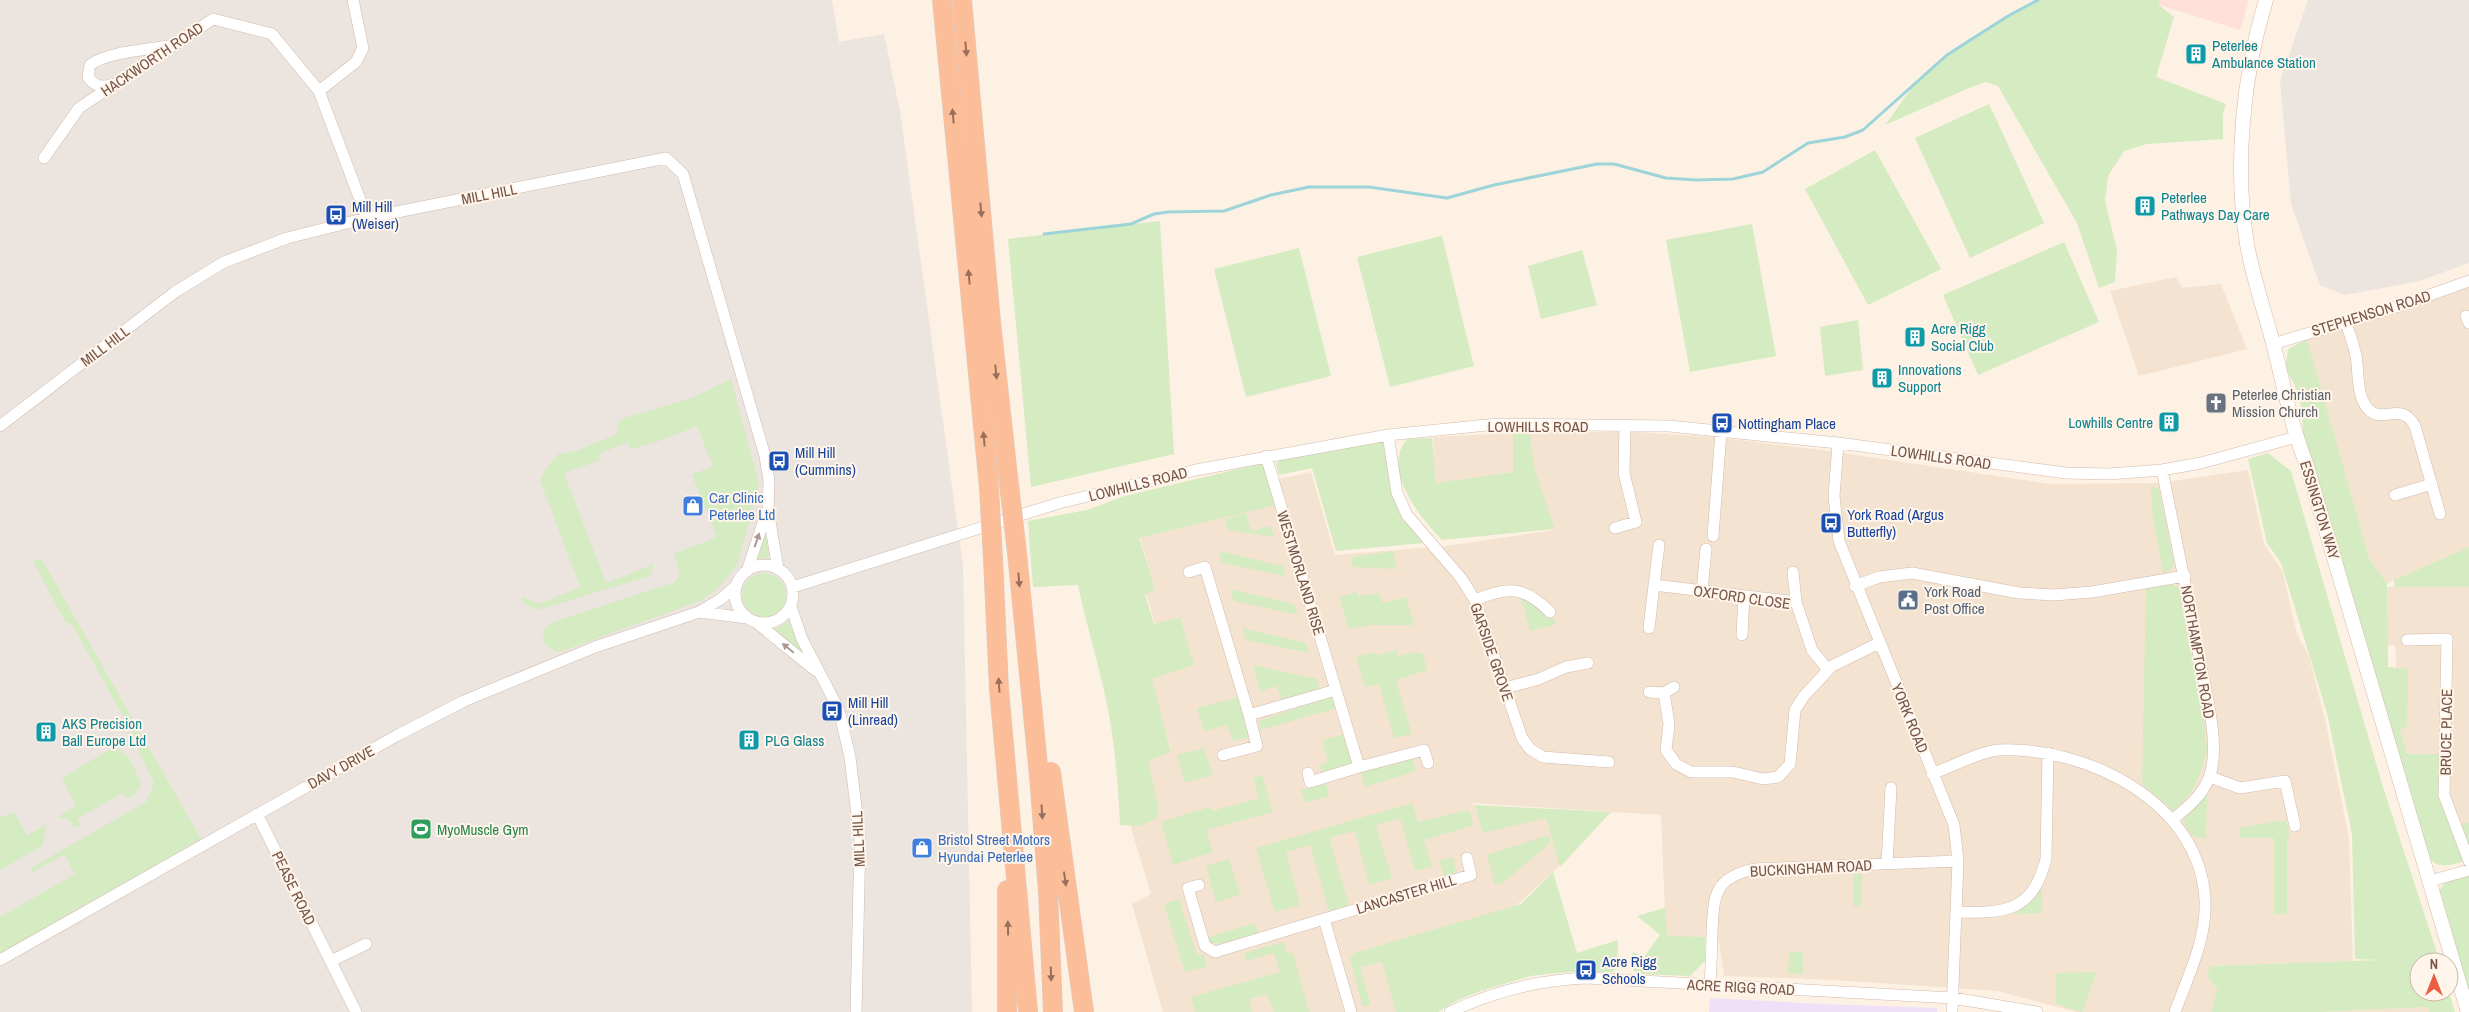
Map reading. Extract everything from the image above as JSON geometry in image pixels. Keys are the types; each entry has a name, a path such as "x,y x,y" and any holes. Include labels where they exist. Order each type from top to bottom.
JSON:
{"highway":[{"path":"942,0 989,488 998,679 1028,1012"},
{"path":"962,0 991,322 1041,793 1053,1012"},
{"path":"1021,606 1037,661 1084,1012"},
{"path":"1004,734 1000,786 1007,877 1007,1012"}],"street":[{"path":"319,90 356,62 363,48 353,0"},
{"name":"ESSINGTON WAY","path":"2266,0 2251,58 2245,100 2242,190 2247,243 2260,304 2273,344 2296,437 2306,463 2468,1012"},
{"name":"HACKWORTH ROAD","path":"44,158 79,108 212,19 272,34 319,90 367,218"},
{"path":"114,85 100,87 92,83 88,77 90,65 96,60 108,57 172,46"},
{"name":"MILL HILL","path":"0,426 175,292 224,262 287,238 367,218 666,158 683,174 765,456 769,481 768,510 778,569"},
{"name":"STEPHENSON ROAD","path":"2273,344 2469,281"},
{"path":"2346,322 2356,355 2358,378 2365,405 2369,410 2378,414 2397,412 2411,418 2440,514"},
{"name":"LOWHILLS ROAD","path":"793,587 1060,503 1266,456 1388,435 1497,424 1669,426 1838,443 2066,473 2109,474 2162,470 2245,453 2296,437"},
{"path":"1615,528 1636,522 1624,473 1625,425"},
{"path":"1713,536 1721,432"},
{"name":"GARSIDE GROVE","path":"1388,435 1397,493 1407,515 1461,578 1475,600 1522,738 1530,749 1543,757 1609,762"},
{"name":"YORK ROAD","path":"1838,443 1834,496 1838,541 1954,825 1958,861 1952,1012"},
{"name":"WESTMORLAND RISE","path":"1266,456 1359,767"},
{"name":"NORTHAMPTON ROAD","path":"2162,470 2209,702 2213,744 2210,777"},
{"path":"2395,495 2432,484"},
{"name":"MILL HILL","path":"747,571 768,510"},
{"path":"1649,628 1659,545"},
{"path":"1702,591 1706,549"},
{"path":"764,565 778,569 789,578 793,587 791,607 785,615 776,621 767,624 752,620 740,611 736,602 737,585 747,571 764,565"},
{"path":"1189,572 1205,567 1257,746 1223,755"},
{"path":"1793,572 1796,602"},
{"path":"1855,586 1878,578 1912,573 2026,594 2054,596 2099,591 2185,576"},
{"name":"DAVY DRIVE","path":"0,960 396,736 464,701 595,647 699,612 721,599 737,585"},
{"name":"OXFORD CLOSE","path":"1654,585 1796,602 1812,650 1828,670"},
{"path":"1475,600 1494,592 1514,590 1536,598 1550,612"},
{"path":"1742,635 1744,596"},
{"name":"MILL HILL","path":"791,607 819,673 839,710 855,788 860,840 856,1012"},
{"name":"DAVY DRIVE","path":"699,612 752,620"},
{"name":"MILL HILL","path":"752,620 819,673"},
{"name":"BRUCE PLACE","path":"2407,640 2447,639 2444,795 2469,861"},
{"path":"1649,692 1669,690 1669,724 1666,750 1676,764 1691,772 1733,772 1763,779 1778,776 1790,764 1795,710 1804,696 1832,666 1879,643"},
{"path":"1506,688 1539,679 1566,667 1588,663"},
{"path":"1249,715 1336,690"},
{"path":"1308,774 1310,782 1424,750 1428,763"},
{"path":"1932,774 1997,750 2048,753 2090,764 2107,772 2139,791 2159,806 2172,820 2195,856 2205,898 2205,920 2199,946 2176,1012"},
{"path":"1956,912 2000,912 2019,904 2033,891 2043,873 2046,859 2048,753"},
{"path":"2172,820 2190,805 2210,777 2240,788 2285,781 2295,826"},
{"name":"BUCKINGHAM ROAD","path":"1887,864 1892,788"},
{"name":"PEASE ROAD","path":"257,814 356,1012"},
{"name":"LANCASTER HILL","path":"1199,885 1188,888 1205,946 1214,952 1471,875 1467,858"},
{"name":"BUCKINGHAM ROAD","path":"1710,985 1714,898 1722,885 1737,873 1754,869 1958,861"},
{"path":"2430,881 2469,870"},
{"path":"1324,919 1351,1012"},
{"path":"330,961 366,944"},
{"name":"ACRE RIGG ROAD","path":"1450,1012 1490,994 1556,979 1624,979 1952,998 2037,1012"}],"shaded area":[{"path":"0,0 832,0 839,42 884,34 900,111 963,566 972,1012 0,1012"},
{"path":"2160,0 2249,0 2240,30 2159,5"},
{"path":"2308,0 2469,0 2469,263 2419,281 2345,295 2320,285 2291,204 2280,81"},
{"path":"2176,277 2182,288 2221,284 2247,349 2139,376 2110,291"},
{"path":"2469,287 2469,547 2387,583 2370,560 2307,339"},
{"path":"1537,432 1639,432 1713,437 1822,450 2050,484 2160,483 2248,470 2264,544 2282,570 2297,634 2309,656 2326,724 2349,838 2353,961 2210,966 2207,976 2217,989 2211,1012 2076,1012 1998,991 1834,980 1724,976 1719,942 1666,938 1661,815 1472,803 1485,831 1549,816 1562,863 1402,1012 1163,1012 1132,904 1151,894 1131,828 1141,796 1147,761 1171,749 1150,678 1193,665 1179,617 1155,624 1146,593 1155,589 1140,538 1266,506 1278,479 1311,472 1335,555 1446,546 1554,530 1533,468 1435,486 1433,437"},
{"path":"2382,587 2469,587 2469,861 2444,795 2445,755 2407,754 2400,729 2395,645 2383,646"},
{"path":"1710,998 1937,1008 1937,1012 1709,1012"},
{"path":"2427,1007 2430,1012 2321,1012"}],"green space":[{"path":"2038,0 2160,0 2159,5 2174,17 2156,77 2226,104 2223,114 2223,139 2147,144 2124,151 2108,176 2105,201 2117,250 2115,282 2099,288 2077,223 1998,86 1986,82 1885,125 1914,85 1937,62 1979,33"},
{"path":"1989,104 2044,223 1970,258 1915,138"},
{"path":"1875,150 1941,269 1868,305 1805,189"},
{"path":"1160,221 1174,454 1031,487 1008,239"},
{"path":"1752,224 1776,356 1690,372 1666,240"},
{"path":"1442,236 1474,366 1390,387 1357,257"},
{"path":"2064,242 2099,322 1978,375 1943,295"},
{"path":"1299,248 1331,376 1246,397 1214,269"},
{"path":"1582,250 1597,305 1541,319 1528,266"},
{"path":"1858,320 1863,370 1825,376 1820,327"},
{"path":"2307,339 2370,560 2387,583 2388,667 2408,669 2407,726 2400,730 2407,754 2445,754 2451,825 2469,823 2469,860 2445,866 2435,863 2426,853 2303,434 2302,409 2298,393 2285,370 2288,349"},
{"path":"731,379 759,485 737,565 721,585 703,600 559,652 550,649 543,642 544,630 553,622 673,583 680,576 674,554 717,537 692,475 713,466 697,426 656,442 631,449 628,442 601,453 598,461 564,473 606,583 654,564 650,576 538,610 526,605 521,600 523,597 539,604 580,587 540,480 545,470 558,454 576,451 617,434 618,424 624,418 692,398"},
{"path":"1530,431 1534,467 1555,529 1442,540 1414,506 1406,493 1401,479 1398,465 1400,452 1407,439 1432,438 1436,483 1513,472 1513,432"},
{"path":"1383,440 1393,493 1424,543 1336,551 1312,468 1279,475 1276,464 1285,456"},
{"path":"2268,453 2291,471 2382,784 2437,952 2409,952 2409,1002 2452,1002 2455,1012 2430,1012 2427,1007 2321,1012 2211,1012 2217,989 2207,976 2210,966 2381,960 2355,959 2352,834 2327,713 2281,563 2267,543 2248,459"},
{"path":"1263,463 1276,505 1139,538 1155,589 1145,595 1154,624 1180,617 1194,665 1152,679 1171,752 1148,761 1159,808 1156,819 1139,826 1120,825 1112,731 1103,685 1078,585 1033,587 1028,521 1087,510 1125,496"},
{"path":"2151,486 2159,489 2174,564 2169,571 2163,573 2152,512"},
{"path":"1246,513 1251,531 1271,526 1274,537 1228,530 1225,519"},
{"path":"766,528 769,559 755,558"},
{"path":"2469,547 2469,587 2394,587 2394,580"},
{"path":"1219,551 1283,566 1285,576 1222,563"},
{"path":"1393,551 1397,569 1353,567 1351,557"},
{"path":"41,558 201,839 0,953 0,917 75,874 64,854 32,873 31,868 146,802 154,783 138,750 140,747 74,628 70,623 66,623 33,562"},
{"path":"764,573 776,577 782,583 786,595 782,607 776,613 764,617 752,613 746,607 742,595 746,583 752,577"},
{"path":"2171,584 2179,588 2205,728 2207,751 2193,790 2174,811 2142,784 2146,588"},
{"path":"1230,589 1294,604 1298,615 1234,601"},
{"path":"1356,592 1359,596 1379,593 1383,603 1406,597 1414,625 1370,625 1349,629 1339,597"},
{"path":"1520,595 1551,615 1556,624 1530,631"},
{"path":"788,622 806,654 804,655 773,630"},
{"path":"1242,628 1306,643 1309,653 1246,640"},
{"path":"1396,650 1398,656 1415,652 1423,654 1427,670 1396,680 1412,734 1394,738 1379,684 1365,687 1356,657 1375,652 1377,655"},
{"path":"1253,665 1317,679 1320,690 1282,701 1277,686 1260,691"},
{"path":"1332,696 1337,708 1260,730 1259,721"},
{"path":"1239,697 1250,737 1233,741 1227,725 1204,731 1197,708"},
{"path":"1344,734 1352,757 1351,763 1348,766 1325,774 1321,771 1319,765 1328,762 1322,740"},
{"path":"112,748 118,749 127,756 141,784 135,794 128,799 122,793 77,819 82,825 75,827 66,818 60,818 59,816 76,806 62,778"},
{"path":"1204,748 1213,775 1185,783 1177,755"},
{"path":"1412,757 1416,771 1365,787 1361,773"},
{"path":"1262,775 1273,812 1206,830 1213,852 1173,865 1161,822 1210,807 1212,811 1259,798 1253,778"},
{"path":"1326,783 1329,796 1305,803 1301,790"},
{"path":"2207,794 2206,839 2192,836 2184,823 2184,817"},
{"path":"1412,803 1418,822 1469,810 1474,825 1424,840 1433,867 1415,871 1400,818 1376,825 1392,878 1369,885 1355,831 1329,838 1349,905 1329,911 1310,845 1286,852 1300,905 1275,912 1256,848"},
{"path":"1474,805 1611,812 1560,867 1546,818 1483,833"},
{"path":"14,812 27,835 47,824 44,841 42,846 0,870 0,818"},
{"path":"2286,820 2290,837 2287,838 2287,914 2274,914 2274,838 2240,838 2239,828"},
{"path":"1549,835 1551,842 1503,883 1495,885 1487,855"},
{"path":"1453,857 1456,871 1453,875 1445,878 1439,861"},
{"path":"1229,859 1240,895 1216,902 1206,866"},
{"path":"1553,872 1577,953 1618,940 1617,968 1613,972 1569,972 1530,976 1478,992 1456,1001 1438,1012 1396,1012 1382,962 1360,967 1371,1005 1363,1007 1350,959 1354,953 1521,904"},
{"path":"1854,874 1862,874 1861,907 1853,906"},
{"path":"2469,874 2469,997 2459,962 2459,952 2456,952 2439,893 2447,881"},
{"path":"2042,888 2042,913 2013,914 2029,903"},
{"path":"1179,899 1197,955 1204,954 1207,967 1185,972 1164,904"},
{"path":"1665,908 1667,936 1705,937 1705,961 1690,976 1637,974 1630,966 1630,957 1634,952 1644,957 1660,935 1637,916"},
{"path":"1255,923 1258,933 1219,944 1209,942 1209,937"},
{"path":"1283,942 1287,954 1293,953 1309,1012 1274,1012 1267,994 1249,999 1252,1012 1195,1012 1191,997 1280,972 1274,953 1246,961 1244,953"},
{"path":"1789,952 1803,952 1803,974 1788,974"},
{"path":"2097,972 2082,1012 2056,1004 2056,973"}],"waterway":[{"path":"1044,234 1131,224 1154,214 1168,212 1224,211 1271,195 1309,187 1369,187 1447,198 1494,185 1597,164 1614,164 1666,178 1696,180 1733,179 1763,172 1808,143 1845,137 1863,130 1947,55 2008,16 2038,0"}],"place":[{"name":"Peterlee Ambulance Station","path":"2196,54"},
{"name":"Peterlee Pathways Day Care","path":"2145,206"},
{"name":"Mill Hill (Weiser)","path":"336,215"},
{"name":"Acre Rigg Social Club","path":"1915,337"},
{"name":"Innovations Support","path":"1882,378"},
{"name":"Peterlee Christian Mission Church","path":"2216,403"},
{"name":"Lowhills Centre","path":"2169,422"},
{"name":"Nottingham Place","path":"1722,423"},
{"name":"Mill Hill (Cummins)","path":"779,461"},
{"name":"Car Clinic Peterlee Ltd","path":"693,506"},
{"name":"York Road (Argus Butterfly)","path":"1831,523"},
{"name":"York Road Post Office","path":"1908,600"},
{"name":"Mill Hill (Linread)","path":"832,711"},
{"name":"AKS Precision Ball Europe Ltd","path":"46,732"},
{"name":"PLG Glass","path":"749,740"},
{"name":"MyoMuscle Gym","path":"421,829"},
{"name":"Bristol Street Motors Hyundai Peterlee","path":"922,848"},
{"name":"Acre Rigg Schools","path":"1586,970"}]}
